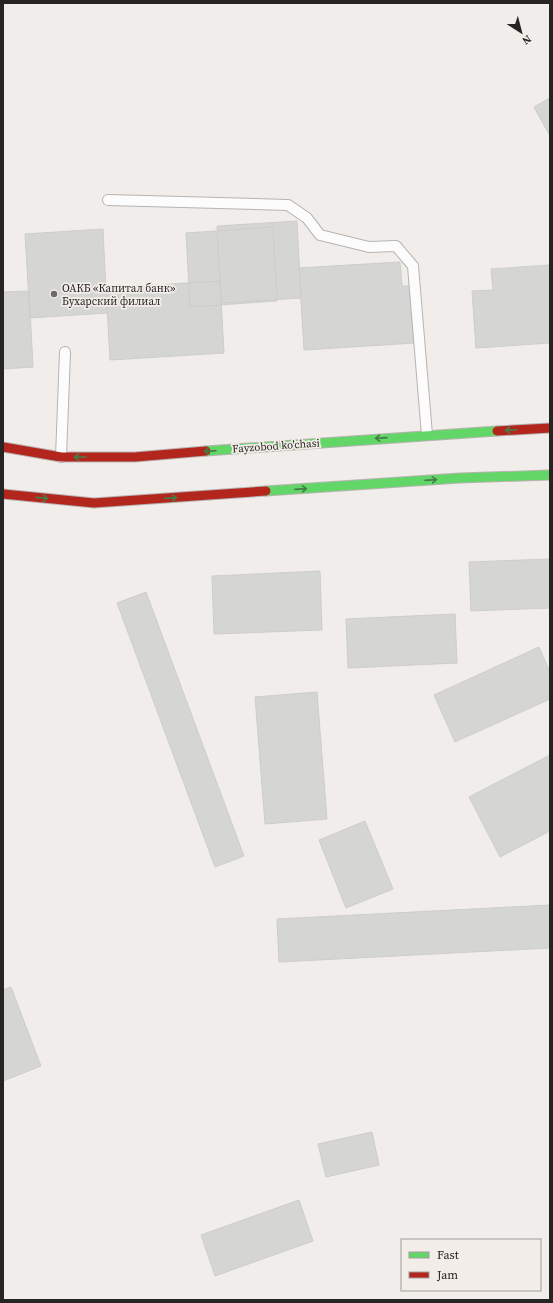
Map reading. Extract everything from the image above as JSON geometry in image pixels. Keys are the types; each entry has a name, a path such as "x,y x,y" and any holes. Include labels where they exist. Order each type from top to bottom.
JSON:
{"main road":[{"name":"Fayzobod ko'chasi","path":"3,447 61,457 135,457 427,435 550,428"},
{"path":"3,494 94,503 460,478 550,475"}],"lane":[{"path":"108,200 288,205 306,218 320,235 369,247 396,246 413,266 427,435"},
{"path":"61,457 65,352"}],"building":[{"path":"550,98 550,136 534,107"},
{"path":"297,221 301,298 221,303 217,226"},
{"path":"273,227 277,301 190,307 186,233"},
{"path":"103,229 107,313 30,318 25,234"},
{"path":"400,262 402,286 412,286 415,343 304,350 299,268"},
{"path":"550,265 550,343 476,348 472,291 493,290 491,269"},
{"path":"220,281 224,353 110,360 106,288"},
{"path":"29,291 33,367 3,369 3,292"},
{"path":"550,559 550,608 471,611 469,562"},
{"path":"320,571 322,630 214,634 212,576"},
{"path":"146,592 244,856 215,867 117,603"},
{"path":"455,614 457,663 348,668 346,619"},
{"path":"539,647 550,672 550,699 455,742 434,695"},
{"path":"317,692 327,819 265,824 255,697"},
{"path":"550,755 550,831 500,857 469,797"},
{"path":"365,821 393,889 346,908 319,840"},
{"path":"550,905 550,948 279,962 277,919"},
{"path":"11,987 41,1066 3,1081 3,990"},
{"path":"372,1132 379,1165 326,1177 318,1144"},
{"path":"299,1200 313,1241 215,1276 201,1235"}],"traffic: fast":[{"path":"206,451 497,431"},
{"path":"266,491 460,478 550,475"}],"traffic: jam":[{"path":"497,431 550,428"},
{"path":"3,447 61,457 135,457 206,451"},
{"path":"3,494 94,503 266,491"}],"place":[{"name":"ОАКБ «Капитал банк» Бухарский филиал","path":"54,294"}]}
